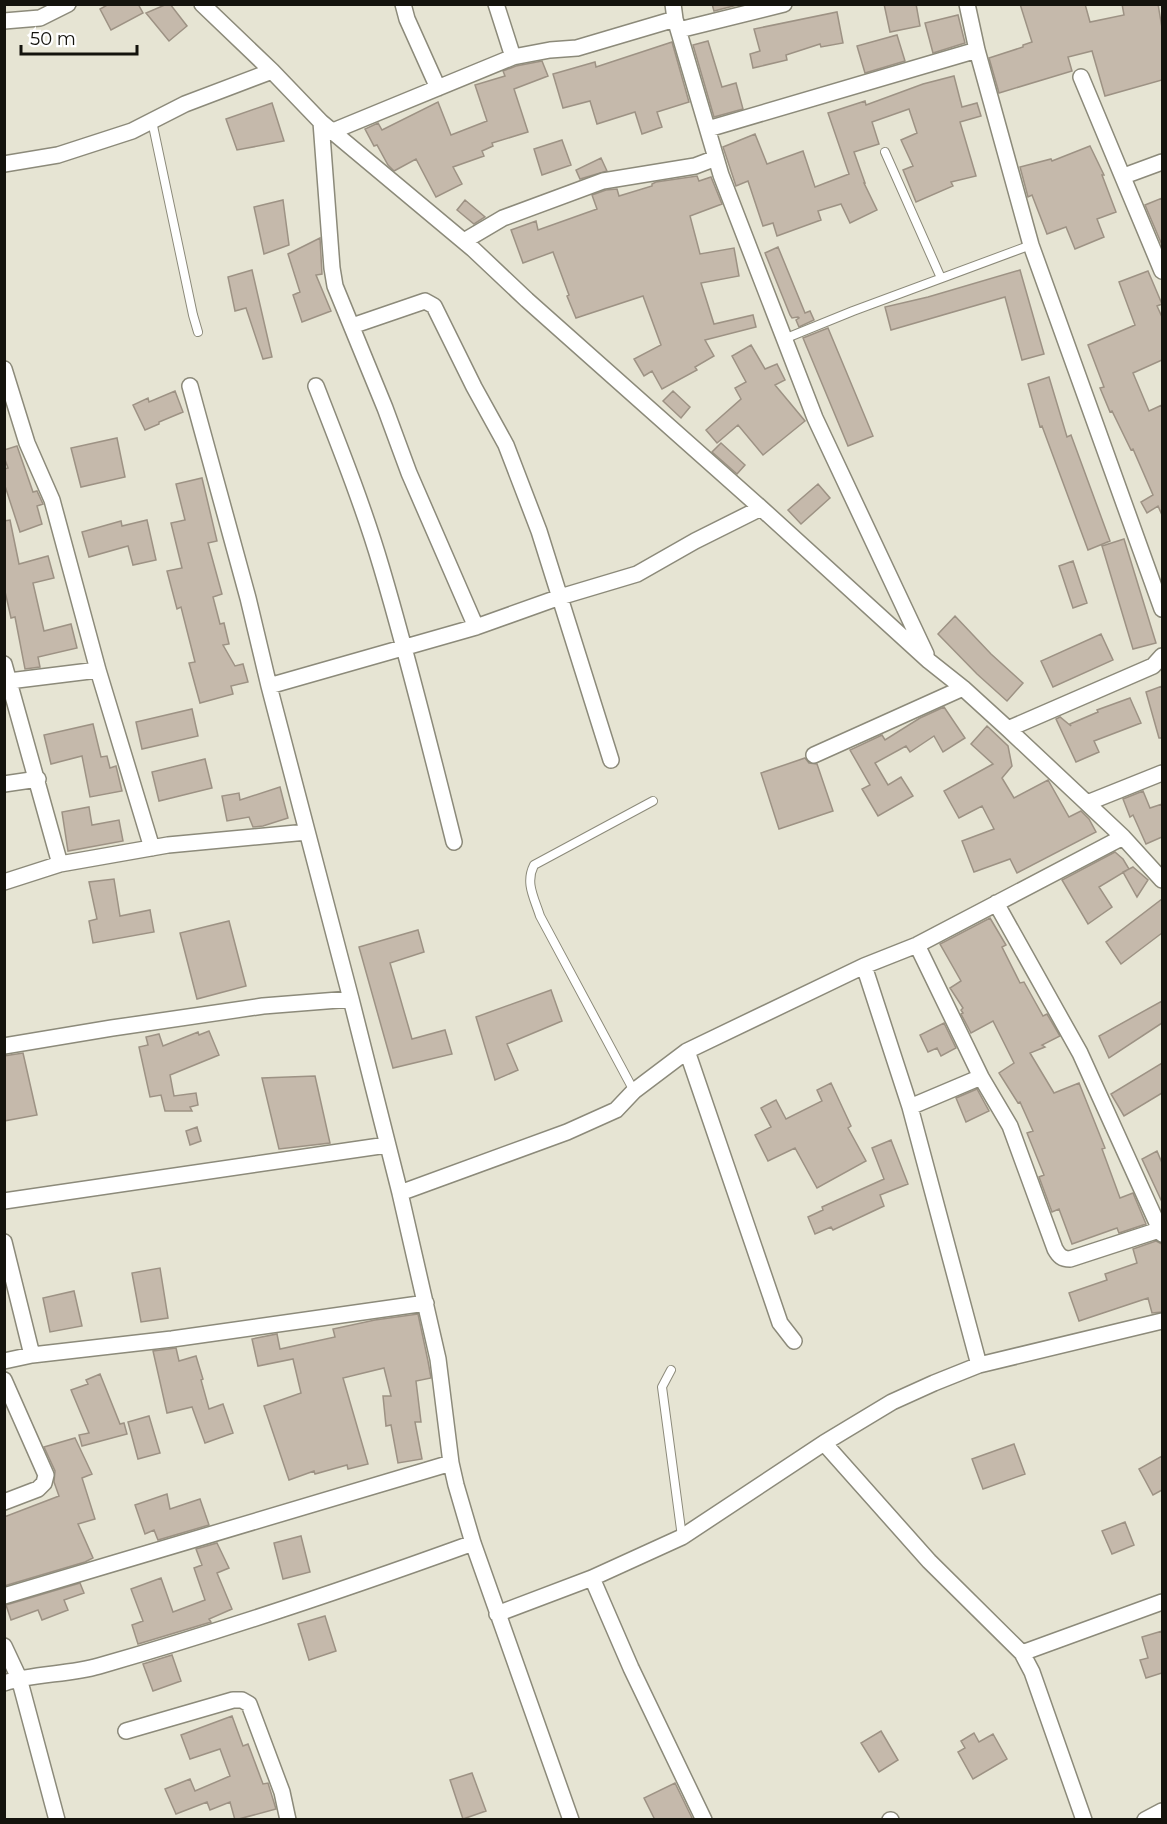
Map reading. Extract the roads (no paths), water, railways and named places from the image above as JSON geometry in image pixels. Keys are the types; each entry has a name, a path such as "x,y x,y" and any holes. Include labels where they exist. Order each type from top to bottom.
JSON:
{"street":[{"path":"4,21 40,18 68,4"},
{"path":"202,4 327,127 464,241 929,661 963,688 1123,837 1156,862 1162,880"},
{"path":"403,4 407,19 438,88"},
{"path":"496,4 513,57"},
{"path":"327,127 438,88 513,57 577,48 676,18 784,4"},
{"path":"967,4 977,50 1031,245 1162,609"},
{"path":"676,18 716,158 815,418 929,661"},
{"path":"708,129 977,50"},
{"path":"4,164 58,154 132,131 185,104 272,71"},
{"path":"1081,77 1162,270"},
{"path":"327,127 332,268 335,286 409,474 476,627"},
{"path":"464,241 503,218 603,181 695,166 716,158"},
{"path":"1124,176 1162,162"},
{"path":"352,326 425,301 434,306 506,445 539,531 611,760"},
{"path":"4,369 27,443 52,500 98,670 152,848"},
{"path":"190,386 248,598 400,1193 438,1359 451,1463 473,1543 571,1820"},
{"path":"316,386 345,460 380,564 454,842"},
{"path":"269,686 476,627 560,597 637,574 695,541 761,508"},
{"path":"1008,729 1153,666 1162,656"},
{"path":"4,664 60,864"},
{"path":"9,681 98,670"},
{"path":"814,755 963,688"},
{"path":"1087,803 1162,773"},
{"path":"4,784 38,779"},
{"path":"4,882 60,864 168,845 308,832"},
{"path":"400,1193 567,1132 616,1110 634,1091 687,1051 864,966 917,945 1123,837"},
{"path":"917,945 981,1077 1010,1126 1059,1256 1070,1259 1162,1231 1080,1053 996,903"},
{"path":"864,966 910,1107 979,1365"},
{"path":"4,1046 263,1006 351,999"},
{"path":"687,1051 780,1323 794,1341"},
{"path":"910,1107 981,1077"},
{"path":"4,1201 387,1145"},
{"path":"4,1242 32,1355"},
{"path":"4,1361 32,1355 172,1340 426,1303"},
{"path":"497,1614 592,1578 682,1537 824,1443 892,1402 979,1365 1162,1321"},
{"path":"4,1380 46,1475 44,1484 38,1489 4,1502"},
{"path":"824,1443 928,1561 1022,1653 1032,1672 1084,1820"},
{"path":"4,1596 451,1463"},
{"path":"12,1681 95,1668 322,1597 473,1543"},
{"path":"592,1578 631,1668 704,1820"},
{"path":"1022,1653 1162,1602"},
{"path":"4,1646 12,1681 57,1820"},
{"path":"126,1731 233,1700 242,1700 249,1704 282,1792 288,1820"},
{"path":"1145,1820 1162,1811"}],"lane":[{"path":"152,121 198,332"},
{"path":"885,152 941,278"},
{"path":"784,339 1031,245"},
{"path":"634,1091 540,916 530,885 530,874 534,865 653,801"},
{"path":"671,1370 662,1387 682,1537"}]}
